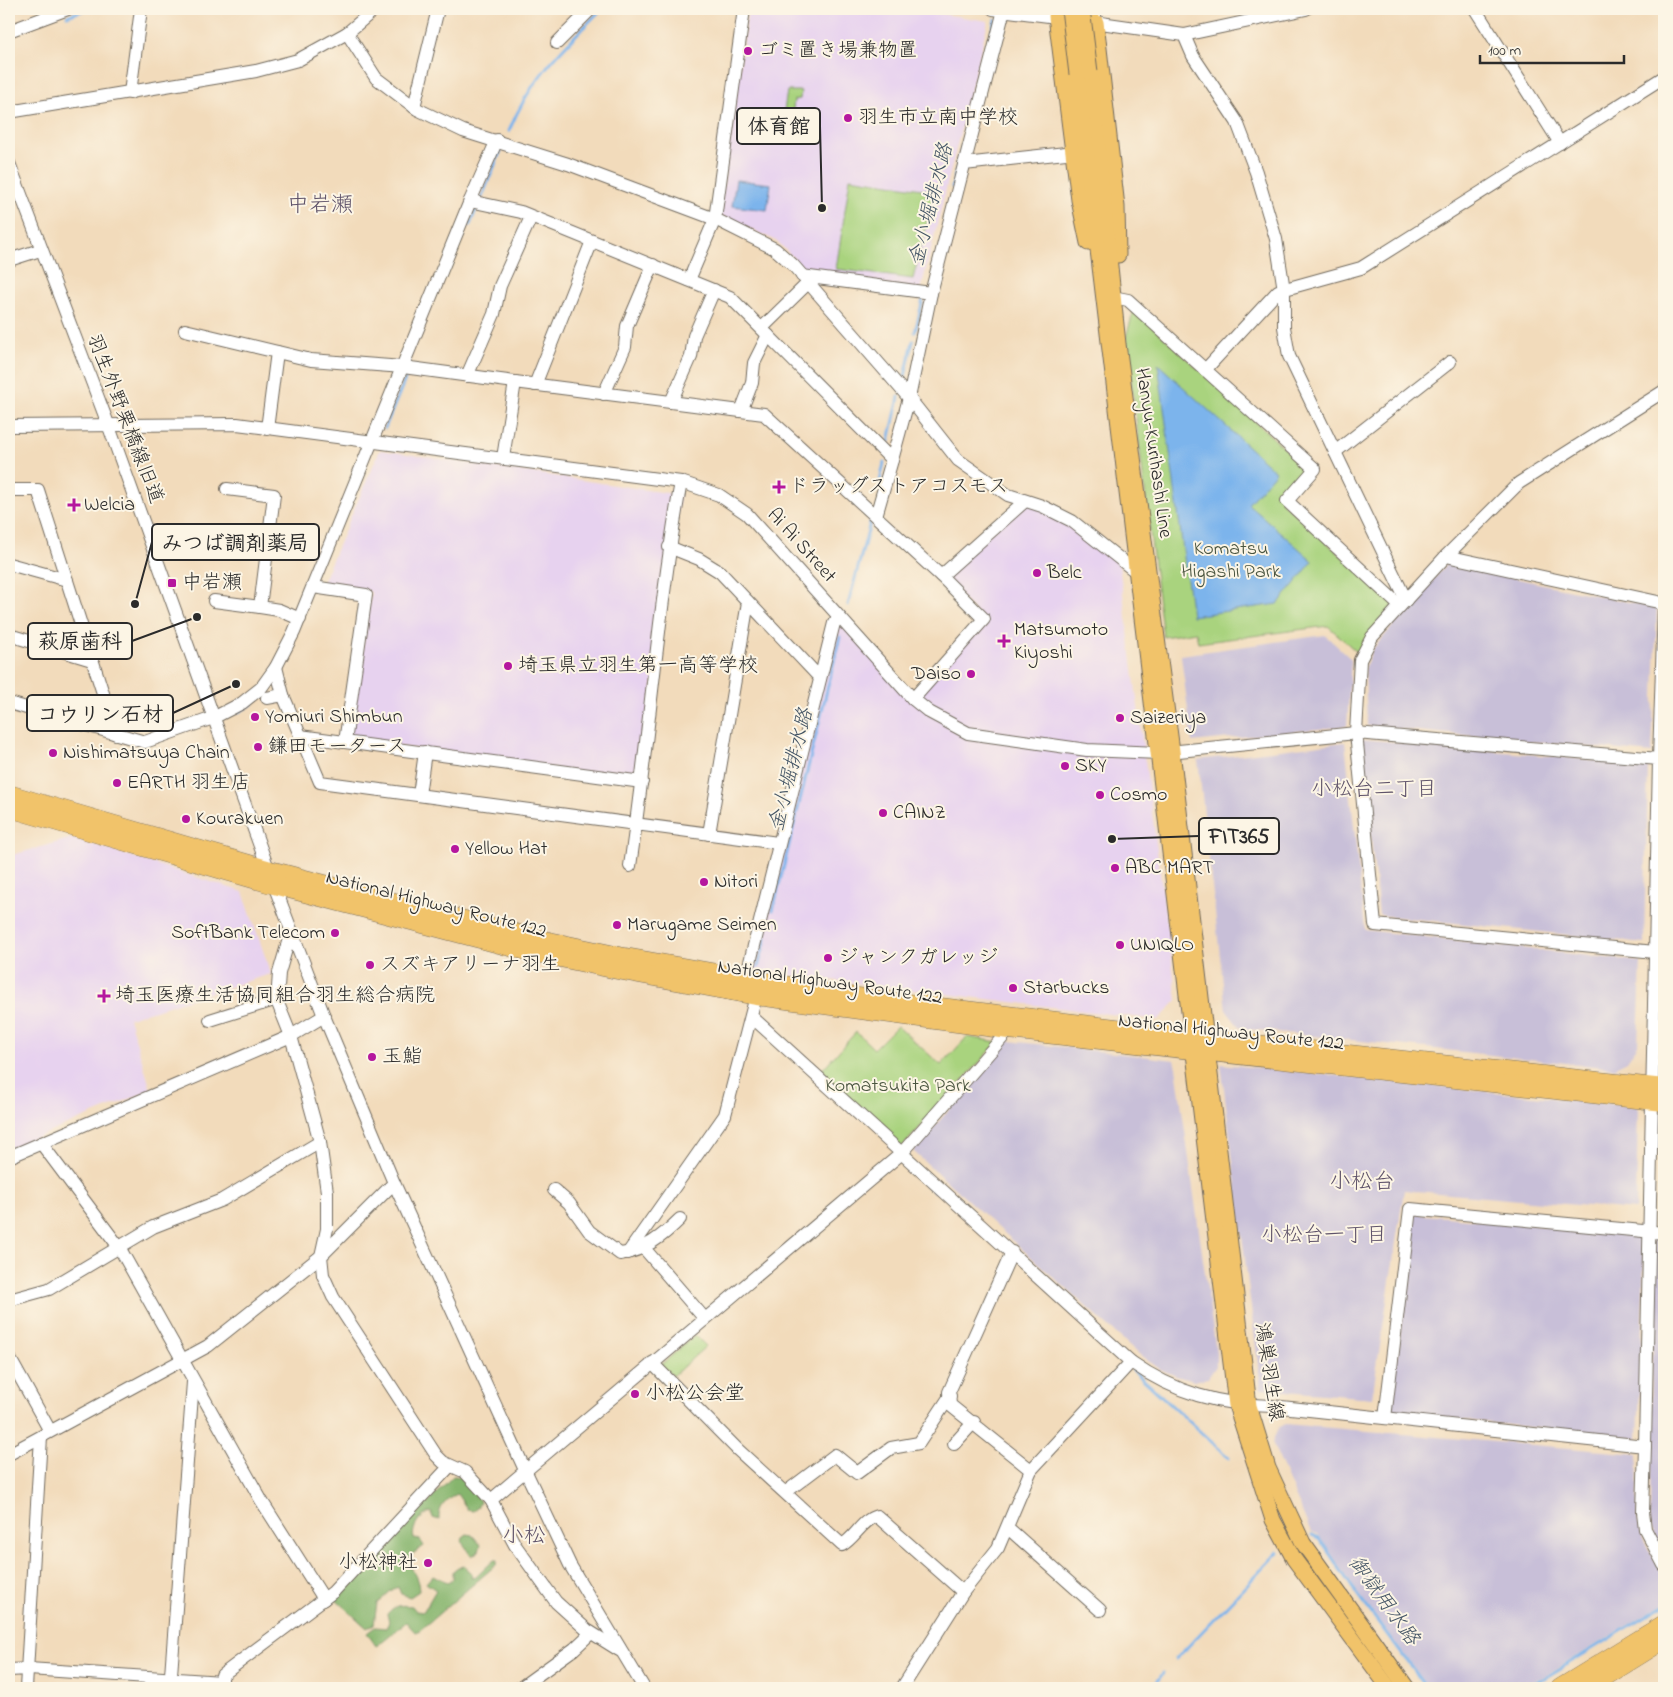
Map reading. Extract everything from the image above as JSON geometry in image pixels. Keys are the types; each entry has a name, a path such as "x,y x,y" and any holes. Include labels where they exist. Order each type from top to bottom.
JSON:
{"highway":[{"name":"National Highway Route 122","path":"9,794 272,877 518,949 617,970 756,996 1009,1030 1199,1043"},
{"name":"National Highway Route 122","path":"9,808 272,877 535,938 620,956 841,995 1199,1043 1658,1094"},
{"path":"1560,1688 1664,1624"},
{"path":"1587,1688 1664,1640"}],"main road":[{"name":"Hanyu-Kurihashi Line","path":"1082,9 1084,73 1114,347 1135,571 1166,752"},
{"name":"Hanyu-Kurihashi Line","path":"1060,11 1084,73"},
{"path":"1060,11 1079,200 1114,347"},
{"path":"1095,16 1118,207 1118,298 1114,347"},
{"name":"Hanyu-Kurihashi Line","path":"1114,347 1166,752 1199,1043"},
{"name":"鴻巣羽生線","path":"1199,1043 1243,1405 1273,1520 1294,1559 1389,1688"},
{"name":"鴻巣羽生線","path":"1243,1405 1268,1468 1303,1543 1407,1688"}],"street":[{"path":"9,31 33,15 68,9"},
{"path":"130,93 140,9"},
{"path":"9,112 256,71 298,60 347,33 375,9"},
{"path":"414,107 438,9"},
{"path":"558,43 591,9"},
{"path":"689,280 715,219 744,9"},
{"path":"876,516 909,398 931,293 964,164 998,9 1060,11 1095,16 1184,35 1306,9"},
{"path":"1475,9 1560,143"},
{"path":"347,33 376,78 414,107 463,131 498,140 715,219 775,249 805,279 909,398 958,460 1008,496 1042,506 1072,521 1135,571"},
{"path":"1184,35 1193,56 1236,122 1256,172 1276,239 1284,290 1284,327 1289,356 1335,452 1403,603"},
{"path":"1205,370 1278,291 1361,268 1664,77"},
{"path":"9,703 145,742 213,718 242,703 261,688 276,667 300,619 470,201 498,140"},
{"path":"964,164 1066,153"},
{"name":"羽生外野栗橋線旧道","path":"9,163 11,180 108,424 291,932 324,1016 394,1183 570,1565 644,1688"},
{"path":"470,201 521,212 730,297 892,460"},
{"path":"468,376 494,314 500,286 531,217"},
{"path":"535,385 592,241"},
{"path":"9,260 40,250"},
{"path":"604,394 625,347 627,326 653,266"},
{"path":"805,279 931,293"},
{"path":"741,411 752,383 754,363 765,332 805,279"},
{"path":"671,402 691,357 694,336 714,290"},
{"path":"1118,298 1128,300 1315,470 1287,501 1403,603"},
{"path":"185,330 311,360 403,368 764,414 941,576 984,619 913,699"},
{"path":"267,429 277,352"},
{"path":"1335,452 1450,362"},
{"path":"503,458 515,382"},
{"path":"1655,952 1375,924 1356,733 1360,660 1372,637 1446,556 1519,483 1664,391"},
{"name":"Ai Ai Street","path":"9,426 237,424 681,482 720,495 747,514 913,699 929,712 968,733 1087,750 1166,752 1356,733 1659,759"},
{"path":"630,866 642,782 669,547 681,482"},
{"path":"228,489 274,495 260,607"},
{"path":"9,490 38,490 116,734"},
{"path":"941,576 1025,501"},
{"path":"669,547 699,559 715,569 820,678"},
{"path":"1446,556 1658,602 1664,606 1655,952 1658,1094 1650,1232 1643,1512 1645,1529 1664,1565"},
{"path":"9,564 67,580"},
{"path":"313,587 366,595 344,742"},
{"path":"214,601 279,610 300,619"},
{"path":"710,834 748,602"},
{"path":"746,978 834,623 839,617"},
{"path":"9,635 92,660"},
{"path":"276,667 283,695 320,782 778,843"},
{"path":"267,698 283,695"},
{"path":"300,736 642,782"},
{"path":"419,795 425,752"},
{"path":"291,932 279,972 278,999 292,1036 320,1142 327,1192 327,1229 321,1256 324,1276 333,1297 436,1455 450,1466 465,1472 491,1500 515,1545 556,1602 591,1632 621,1651"},
{"path":"628,1253 726,1116 756,996"},
{"path":"210,1020 278,999"},
{"path":"9,1157 292,1036 324,1016"},
{"path":"752,1017 1131,1362 1180,1391 1243,1405 1272,1406 1645,1446"},
{"path":"491,1500 902,1153 1009,1030"},
{"path":"9,1300 49,1289 154,1227 222,1200 320,1142"},
{"path":"41,1143 118,1247 261,1500 324,1599"},
{"path":"9,1454 208,1346 321,1256 394,1183"},
{"path":"554,1190 570,1203 589,1231 620,1254 643,1247 663,1236 680,1219"},
{"path":"1385,1418 1410,1209 1664,1233"},
{"path":"643,1247 705,1318"},
{"path":"786,1492 835,1455 857,1473 890,1448 919,1443 950,1396 1012,1252"},
{"path":"9,1357 46,1434 26,1688"},
{"path":"902,1688 963,1592 998,1548 1031,1470 1131,1362"},
{"path":"652,1363 738,1450 842,1545 849,1541 873,1517 877,1516 883,1519 963,1592"},
{"path":"170,1683 193,1382"},
{"path":"950,1396 950,1405 974,1422 1031,1470"},
{"path":"954,1444 974,1422"},
{"path":"9,1670 29,1669 170,1683 222,1685 222,1675 333,1592 450,1466"},
{"path":"1008,1528 1100,1610"},
{"path":"520,1688 574,1649 591,1632"}],"shaded area":[{"name":"羽生市立南中学校","path":"748,9 910,9 988,21 921,289 813,278 777,241 719,215"},
{"name":"埼玉県立羽生第一高等学校","path":"380,450 680,495 639,781 349,739 371,592 321,585"},
{"path":"1025,501 1042,506 1118,557 1177,1000 1159,1020 748,970 839,617 914,699 984,620 942,578"},
{"path":"1447,564 1657,608 1652,753 1367,726 1365,669 1372,650"},
{"path":"1325,635 1351,659 1347,726 1192,742 1181,655"},
{"path":"1361,739 1648,765 1644,943 1379,915"},
{"path":"1345,742 1365,930 1641,962 1638,1045 1627,1061 1613,1068 1240,1028 1226,1010 1198,760"},
{"name":"埼玉医療生活協同組合羽生総合病院","path":"73,838 243,892 271,974 129,1018 151,1090 9,1149 9,856"},
{"path":"1009,1041 1175,1060 1216,1352 1216,1366 1208,1378 1194,1381 1176,1376 1160,1369 1140,1355 913,1151"},
{"path":"1221,1064 1638,1107 1636,1210 1404,1190 1372,1398 1261,1389"},
{"path":"1660,1114 1664,1115 1664,1224 1659,1223"},
{"path":"1415,1214 1645,1236 1638,1439 1390,1412"},
{"path":"1653,1235 1664,1236 1664,1554 1654,1538 1650,1522"},
{"path":"1285,1424 1638,1454 1637,1517 1643,1539 1664,1577 1664,1603 1524,1688 1429,1688 1352,1584 1318,1534 1311,1532 1272,1442 1279,1427"}],"green space":[{"path":"787,91 801,91 800,99 794,100 793,110 803,112 801,127 795,126 781,131"},
{"path":"850,178 935,191 913,279 836,269"},
{"name":"Komatsu Higashi Park","path":"1134,310 1308,470 1281,501 1394,604 1357,652 1328,626 1198,643 1196,632 1163,637 1126,337"},
{"name":"Komatsukita Park","path":"897,1026 941,1065 967,1037 998,1042 902,1147 819,1073 856,1032 874,1049"},
{"path":"695,1335 706,1346 673,1376 661,1365"},
{"path":"453,1476 463,1477 472,1487 480,1502 477,1508 473,1511 468,1510 457,1494 443,1504 439,1520 433,1518 431,1512 420,1519 413,1535 414,1539 420,1540 424,1546 408,1557 418,1582 419,1591 410,1597 401,1594 398,1587 392,1590 377,1603 374,1624 367,1628 335,1599"},
{"path":"467,1534 472,1535 481,1545 479,1551 472,1556 462,1542 463,1537"},
{"path":"494,1560 497,1560 497,1564 420,1630 415,1632 406,1622 376,1646 367,1633 375,1627 386,1628 389,1622 387,1614 395,1607 401,1605 412,1606 416,1611 423,1612 436,1590 426,1583 433,1575 448,1583 453,1579 453,1571 458,1567 464,1566 472,1573 471,1578 476,1577"}],"water":[{"path":"736,180 771,184 767,210 732,206"},
{"path":"1158,364 1276,472 1248,504 1313,561 1278,604 1192,616"}],"waterway":[{"path":"67,16 87,9"},
{"path":"509,131 527,95 538,79 561,51 602,9"},
{"name":"金小堀排水路","path":"952,187 995,19"},
{"path":"482,197 501,150"},
{"path":"470,225 476,210"},
{"name":"金小堀排水路","path":"915,332 923,299"},
{"name":"金小堀排水路","path":"905,376 913,341"},
{"path":"385,428 406,377"},
{"name":"金小堀排水路","path":"889,441 899,397"},
{"name":"金小堀排水路","path":"880,481 884,463"},
{"name":"金小堀排水路","path":"848,605 871,519"},
{"name":"金小堀排水路","path":"773,910 840,637"},
{"path":"238,712 252,704"},
{"name":"金小堀排水路","path":"758,967 766,938"},
{"path":"899,1160 934,1191"},
{"path":"1133,1370 1229,1458"},
{"name":"御獄用水路","path":"1312,1535 1319,1538 1352,1587 1427,1688"},
{"name":"御獄用水路","path":"1176,1659 1278,1552"},
{"name":"御獄用水路","path":"1528,1688 1664,1605"},
{"name":"御獄用水路","path":"1153,1688 1163,1673"}],"place":[{"name":"ゴミ置き場兼物置","path":"748,51"},
{"name":"羽生市立南中学校","path":"848,118"},
{"name":"体育館","path":"822,208"},
{"name":"ドラッグストアコスモス","path":"779,487"},
{"name":"Welcia","path":"74,505"},
{"name":"Belc","path":"1037,573"},
{"name":"中岩瀬","path":"172,583"},
{"name":"みつば調剤薬局","path":"135,604"},
{"name":"萩原歯科","path":"197,617"},
{"name":"Matsumoto Kiyoshi","path":"1004,641"},
{"name":"埼玉県立羽生第一高等学校","path":"508,666"},
{"name":"Daiso","path":"971,674"},
{"name":"コウリン石材","path":"236,684"},
{"name":"Yomiuri Shimbun","path":"255,717"},
{"name":"Saizeriya","path":"1120,718"},
{"name":"鎌田モータース","path":"258,747"},
{"name":"Nishimatsuya Chain","path":"53,753"},
{"name":"SKY","path":"1065,766"},
{"name":"EARTH 羽生店","path":"117,783"},
{"name":"Cosmo","path":"1100,795"},
{"name":"CAINZ","path":"883,813"},
{"name":"Kourakuen","path":"186,819"},
{"name":"FIT365","path":"1112,839"},
{"name":"Yellow Hat","path":"455,849"},
{"name":"ABC MART","path":"1115,868"},
{"name":"Nitori","path":"704,882"},
{"name":"Marugame Seimen","path":"617,925"},
{"name":"SoftBank Telecom","path":"335,933"},
{"name":"UNIQLO","path":"1120,945"},
{"name":"ジャンクガレッジ","path":"828,958"},
{"name":"スズキアリーナ羽生","path":"370,965"},
{"name":"Starbucks","path":"1013,988"},
{"name":"埼玉医療生活協同組合羽生総合病院","path":"104,996"},
{"name":"玉鮨","path":"372,1057"},
{"name":"小松公会堂","path":"635,1394"},
{"name":"小松神社","path":"428,1563"}],"district":[{"name":"中岩瀬","path":"320,206"},
{"name":"小松台二丁目","path":"1374,790"},
{"name":"小松台","path":"1362,1183"},
{"name":"小松台一丁目","path":"1324,1236"},
{"name":"小松","path":"524,1537"}]}
